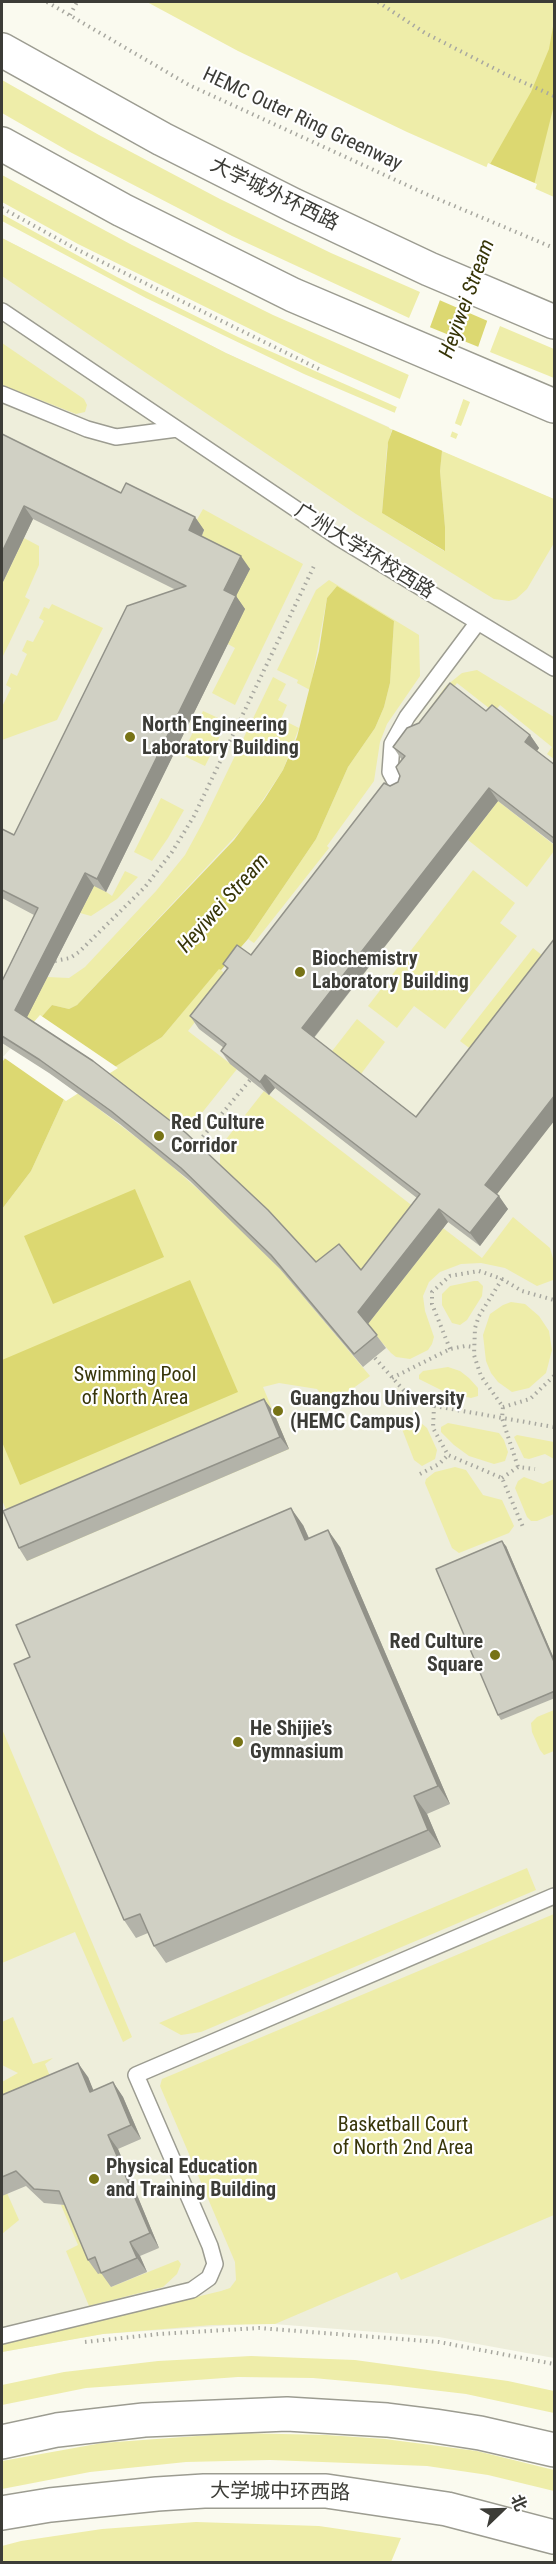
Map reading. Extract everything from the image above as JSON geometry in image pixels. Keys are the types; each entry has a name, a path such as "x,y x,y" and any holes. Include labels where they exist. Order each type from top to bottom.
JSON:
{"main road":[{"name":"大学城外环西路","path":"2,50 231,175 429,269 555,322"},
{"path":"2,144 122,210 220,259 400,342 555,406"},
{"path":"2,2442 68,2429 144,2420 287,2414 387,2420 435,2426 480,2433 555,2450"},
{"name":"大学城中环西路","path":"2,2514 50,2505 157,2494 204,2491 326,2491 447,2509 555,2536"}],"lane":[{"name":"广州大学环校西路","path":"2,311 339,538 555,668"},
{"path":"2,394 87,429 116,437 177,429"},
{"path":"399,789 390,772 392,744 398,730 478,622"},
{"path":"2,2336 192,2290 209,2278 215,2264 210,2246 136,2075 555,1896"}],"path":[{"name":"HEMC Outer Ring Greenway","path":"47,2 189,85 426,194 555,248"},
{"path":"70,15 76,2"},
{"path":"378,2 425,33 507,75 555,96"},
{"path":"2,208 76,249 319,369"},
{"path":"55,961 70,958 79,952 145,887 172,852 194,816 315,564"},
{"path":"195,1146 250,1080"},
{"path":"450,1349 432,1304 432,1292 450,1276 479,1271 502,1279 522,1291 555,1300"},
{"path":"502,1279 479,1316 475,1328 474,1347 481,1376 503,1407 502,1418 518,1467"},
{"path":"392,1378 450,1349 474,1347"},
{"path":"375,1358 406,1393 434,1406 555,1427"},
{"path":"503,1407 530,1399 555,1376"},
{"path":"434,1406 434,1428 448,1455 502,1478 523,1527"},
{"path":"420,1474 439,1464 448,1455"},
{"path":"502,1478 518,1467 535,1469"},
{"path":"74,2344 159,2334 259,2328 439,2343 555,2364"}],"shaded area":[{"name":"Guangzhou University (HEMC Campus)","path":"2,238 226,353 501,478 554,499 554,2358 439,2337 261,2323 103,2334 2,2352"}],"green space":[{"path":"147,2 554,2 554,197 407,132 238,51"},
{"path":"2,80 220,199 331,253 420,292 409,318 232,236 70,152 2,113"},
{"path":"2,175 132,245 273,315 470,402 461,426 321,364 78,244 2,202"},
{"path":"2,214 117,277 238,337 458,434 456,439 304,374 146,298 2,221"},
{"path":"2,238 226,353 392,429 387,447 382,513 444,551 445,527 440,471 442,451 554,499 554,543 527,589 516,599 509,601 494,599 356,514 2,276"},
{"path":"500,326 554,349 554,378 490,352"},
{"path":"2,343 84,399 87,405 85,412 76,414 2,385"},
{"path":"203,509 303,564 235,705 212,693 235,648 228,644 198,543 204,530 194,525"},
{"path":"24,538 39,546 39,565 25,597 30,600 2,658 2,584"},
{"path":"329,580 419,635 420,676 387,724 380,742 374,781 327,846 329,848 254,943 248,939 316,839 348,767 375,728 384,707 390,683 394,621 337,586 327,598 310,690 297,683 298,680 277,670 316,590"},
{"path":"52,604 103,628 57,720 2,740 2,707 11,688 6,685 11,673 17,676 27,654 22,651 27,640 33,642 44,621 39,618 44,607 49,609"},
{"path":"477,670 554,717 554,759 547,754 552,747 500,705 494,712 457,683 415,739 402,762 404,751 414,730 446,686 462,673"},
{"path":"273,677 286,684 278,700 287,705 281,719 299,728 283,770 246,825 77,1005 69,1009 52,1005 32,1028 24,1022 47,977 69,978 85,967 156,891 185,855"},
{"path":"203,711 227,722 205,766 182,755"},
{"path":"161,798 184,810 152,861 134,852"},
{"path":"498,801 554,845 554,851 527,887 468,840"},
{"path":"473,870 515,903 500,923 517,936 445,1029 414,1006 397,1028 368,1006"},
{"path":"125,871 138,877 117,899 91,916 80,913 95,884 112,896"},
{"path":"533,948 553,964 481,1057 460,1041"},
{"path":"219,968 229,978 188,1031 237,1069 197,1119 188,1125 171,1127 103,1074 162,1037"},
{"path":"357,1019 385,1042 358,1078 329,1055"},
{"name":"Swimming Pool of North Area","path":"75,1091 158,1154 218,1207 280,1269 370,1376 330,1405 317,1389 279,1383 263,1387 289,1449 27,1561 2,1500 2,1209 31,1171 64,1099"},
{"path":"264,1091 423,1214 352,1306 220,1169 220,1147"},
{"path":"513,1217 550,1248 554,1262 553,1280 537,1286 505,1268 481,1263 461,1264 440,1272 429,1282 423,1296 425,1311 434,1337 432,1344 428,1350 410,1359 396,1357 391,1353 367,1325 443,1228 482,1258"},
{"path":"478,1281 483,1286 482,1296 467,1320 460,1325 452,1323 442,1305 442,1294 450,1286"},
{"path":"511,1302 525,1304 539,1316 549,1331 552,1350 546,1373 529,1388 512,1392 498,1382 491,1373 486,1361 483,1335 490,1314"},
{"path":"448,1367 460,1371 469,1378 478,1388 478,1396 471,1398 445,1392 419,1379 423,1371"},
{"path":"415,1418 427,1428 437,1450 435,1459 422,1466 414,1460 402,1429 405,1422"},
{"path":"448,1423 499,1433 508,1452 505,1461 494,1464 469,1456 441,1432 441,1427"},
{"path":"517,1435 554,1442 554,1459 545,1454 529,1459 524,1458 514,1437"},
{"path":"455,1467 466,1470 483,1495 502,1500 514,1526 509,1533 459,1553 452,1548 425,1483 426,1479 435,1472"},
{"path":"524,1477 543,1484 554,1479 554,1514 537,1521 531,1521 527,1517 515,1488 518,1481"},
{"path":"554,1710 554,1751 544,1755 532,1732 531,1723 537,1717"},
{"path":"2,1729 132,2037 123,2042 75,1932 2,1963"},
{"path":"527,1868 536,1890 201,2032 181,2035 159,2023"},
{"name":"Basketball Court of North 2nd Area","path":"554,1914 554,2215 401,2280 397,2272 275,2324 212,2325 103,2334 2,2352 2,2344 221,2291 230,2288 236,2280 235,2262 160,2086 162,2079"},
{"path":"13,2017 33,2064 53,2058 45,2064 56,2091 2,2114 2,2082 18,2073 2,2065 2,2022"},
{"path":"7,2193 19,2220 2,2234 2,2196"},
{"path":"68,2203 111,2287 178,2260 181,2264 177,2274 163,2287 89,2306 66,2251 78,2245 61,2205"},
{"path":"251,2356 355,2360 508,2381 554,2391 554,2413 466,2394 313,2378 238,2377 86,2388 2,2405 2,2385 64,2372 158,2361"},
{"path":"238,2433 385,2439 477,2451 554,2470 554,2491 488,2475 427,2466 270,2460 186,2462 90,2472 2,2489 2,2461 102,2443"},
{"path":"196,2522 319,2526 401,2538 391,2562 2,2562 2,2546 21,2541 102,2529"}],"water":[{"name":"Heyiwei Stream","path":"554,21 554,105 533,189 442,451 440,471 445,551 382,513 388,442 489,166 531,92 549,49"},
{"name":"Heyiwei Stream","path":"337,586 394,621 390,683 384,707 375,728 348,767 316,839 248,939 221,970 219,969 162,1037 64,1099 31,1171 2,1209 2,1062 52,1005 69,1009 77,1005 234,840 264,800 283,770 297,737 319,651 327,598"},
{"path":"135,1189 164,1257 53,1304 24,1236"},
{"path":"190,1280 238,1392 20,1485 2,1442 2,1360"}],"pier":[{"path":"488,163 537,184 490,322 437,299"},
{"path":"427,326 481,348 445,452 389,428"},
{"path":"40,1015 118,1068 66,1101 3,1057"}],"building":[{"path":"2,434 121,493 126,483 195,517 189,530 241,556 224,590 236,596 97,879 85,873 15,1010 93,1061 186,1133 268,1210 316,1262 339,1244 361,1270 420,1194 265,1075 260,1082 221,1051 226,1044 190,1016 228,968 223,964 237,945 251,955 384,783 390,786 398,782 400,776 396,767 405,756 393,747 407,728 419,723 450,683 486,711 492,705 530,735 525,742 555,765 555,839 489,788 302,1028 416,1117 555,938 555,1095 485,1185 499,1196 470,1233 439,1209 358,1312 377,1335 354,1354 271,1255 181,1168 111,1111 2,1036 2,981 38,908 2,890 2,829 14,835 127,606 186,586 24,506 2,552"},
{"path":"264,1399 280,1437 19,1548 3,1511"},
{"name":"He Shijie’s Gymnasium","path":"291,1508 305,1540 328,1530 438,1786 414,1796 428,1830 154,1946 140,1914 124,1920 14,1664 30,1657 16,1625"},
{"path":"502,1541 555,1664 555,1691 498,1715 436,1569"},
{"name":"Physical Education and Training Building","path":"78,2063 90,2092 113,2082 131,2125 108,2135 150,2233 130,2242 137,2258 101,2273 95,2257 88,2260 59,2191 34,2189 16,2171 2,2177 2,2095"}],"place":[{"name":"North Engineering Laboratory Building","path":"130,737"},
{"name":"Biochemistry Laboratory Building","path":"300,972"},
{"name":"Red Culture Corridor","path":"159,1136"},
{"name":"Guangzhou University (HEMC Campus)","path":"278,1411"},
{"name":"Red Culture Square","path":"495,1655"},
{"name":"He Shijie’s Gymnasium","path":"238,1742"},
{"name":"Physical Education and Training Building","path":"94,2179"}]}
